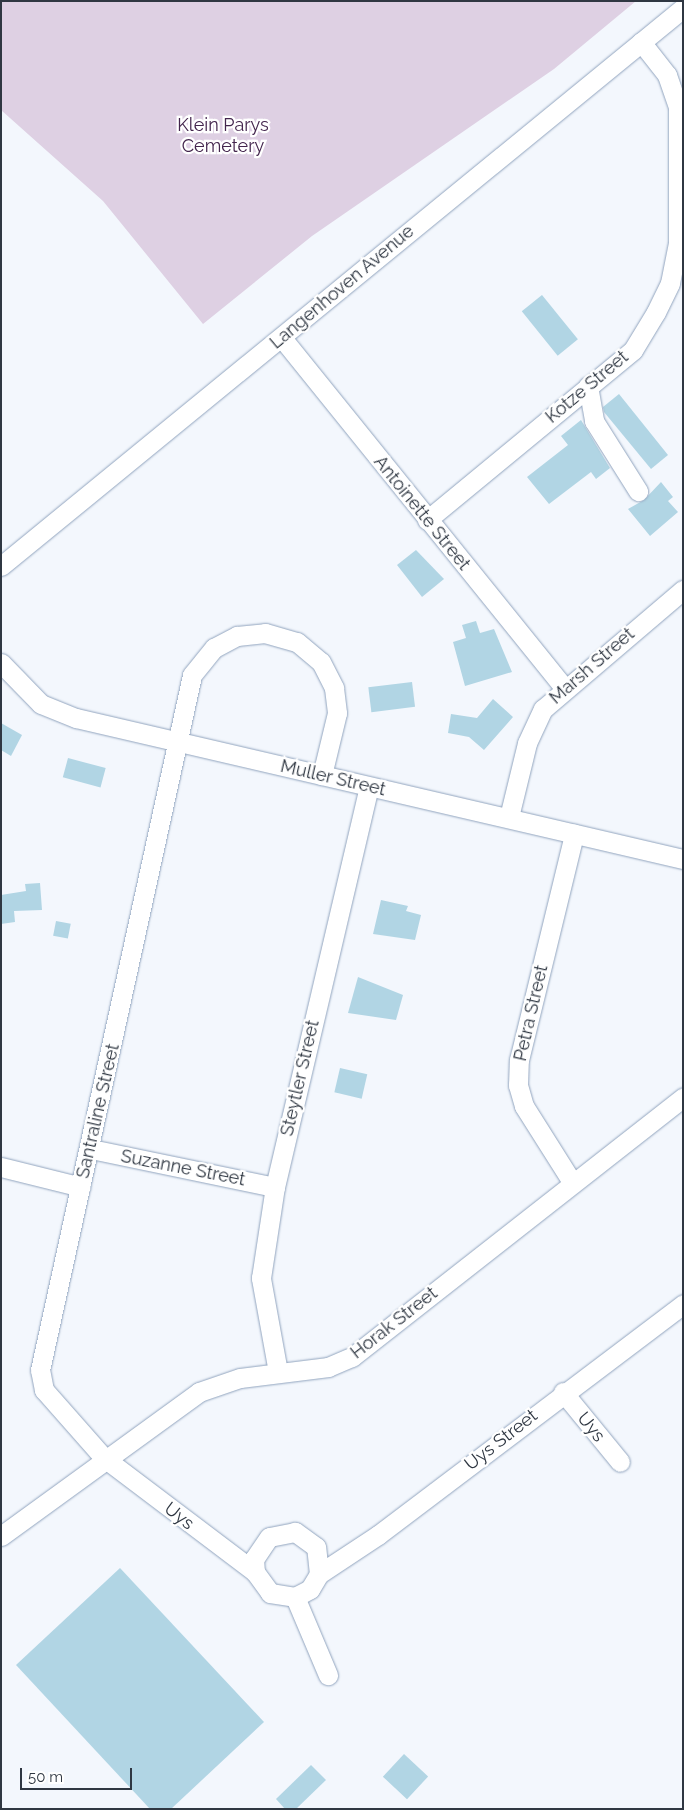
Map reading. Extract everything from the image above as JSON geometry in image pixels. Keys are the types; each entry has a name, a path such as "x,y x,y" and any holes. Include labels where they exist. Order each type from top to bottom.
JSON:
{"street":[{"name":"Langenhoven Avenue","path":"1,566 683,8"},
{"name":"Kotze Street","path":"427,520 633,350 656,312 670,282 678,243 678,107 667,76 641,42"},
{"name":"Antoinette Street","path":"282,338 427,520 564,687"},
{"path":"588,386 594,421 638,491"},
{"name":"Marsh Street","path":"509,817 527,743 543,709 564,687 683,590"},
{"path":"177,742 192,675 197,668 214,648 237,636 265,633 297,642 321,662 334,688 337,713 322,775"},
{"name":"Muller Street","path":"1,663 26,691 56,713 683,859"},
{"name":"Santraline Street","path":"104,1458 40,1381 177,742"},
{"name":"Steytler Street","path":"278,1372 261,1278 275,1186 369,787"},
{"name":"Petra Street","path":"572,1182 524,1106 518,1085 519,1060 574,834"},
{"name":"Horak Street","path":"1,1536 104,1458 198,1392 240,1378 328,1367 352,1357 572,1182 683,1097"},
{"name":"Suzanne Street","path":"91,1149 275,1186"},
{"path":"1,1167 81,1187"},
{"name":"Uys Street","path":"319,1574 378,1535 563,1392 683,1304"},
{"name":"Uys","path":"563,1392 620,1462"},
{"name":"Uys","path":"104,1458 255,1572"},
{"path":"281,1532 295,1532 316,1548 319,1574 310,1589 295,1597 270,1593 255,1572 254,1559 264,1541 281,1532"},
{"path":"295,1597 328,1675"}],"green space":[{"name":"Klein Parys Cemetery","path":"1,1 636,1 554,69 312,236 203,324 103,201 1,110"}],"building":[{"path":"542,295 578,339 558,356 522,311"},
{"path":"619,394 668,455 651,469 604,412 603,407"},
{"path":"581,420 610,468 596,479 591,472 549,504 527,477 568,445 561,436"},
{"path":"661,482 673,497 668,501 678,512 650,536 628,509 644,500"},
{"path":"416,550 444,579 422,597 397,565"},
{"path":"476,621 480,633 494,629 512,672 465,686 453,642 466,638 462,625"},
{"path":"412,682 415,707 371,712 368,687"},
{"path":"493,699 513,717 484,750 469,737 448,733 451,714 477,718"},
{"path":"1,723 22,735 11,756 1,750"},
{"path":"68,758 106,768 100,787 63,777"},
{"path":"40,883 42,910 14,911 15,922 1,924 1,895 26,891 25,884"},
{"path":"381,900 408,906 406,911 421,915 415,940 373,934"},
{"path":"56,921 71,924 68,939 53,936"},
{"path":"358,977 403,995 396,1020 348,1013"},
{"path":"340,1068 367,1074 362,1099 334,1092"},
{"path":"120,1568 264,1722 171,1809 150,1809 16,1665"},
{"path":"404,1754 428,1777 407,1799 383,1777"},
{"path":"311,1765 326,1780 296,1809 285,1809 276,1799"}]}
